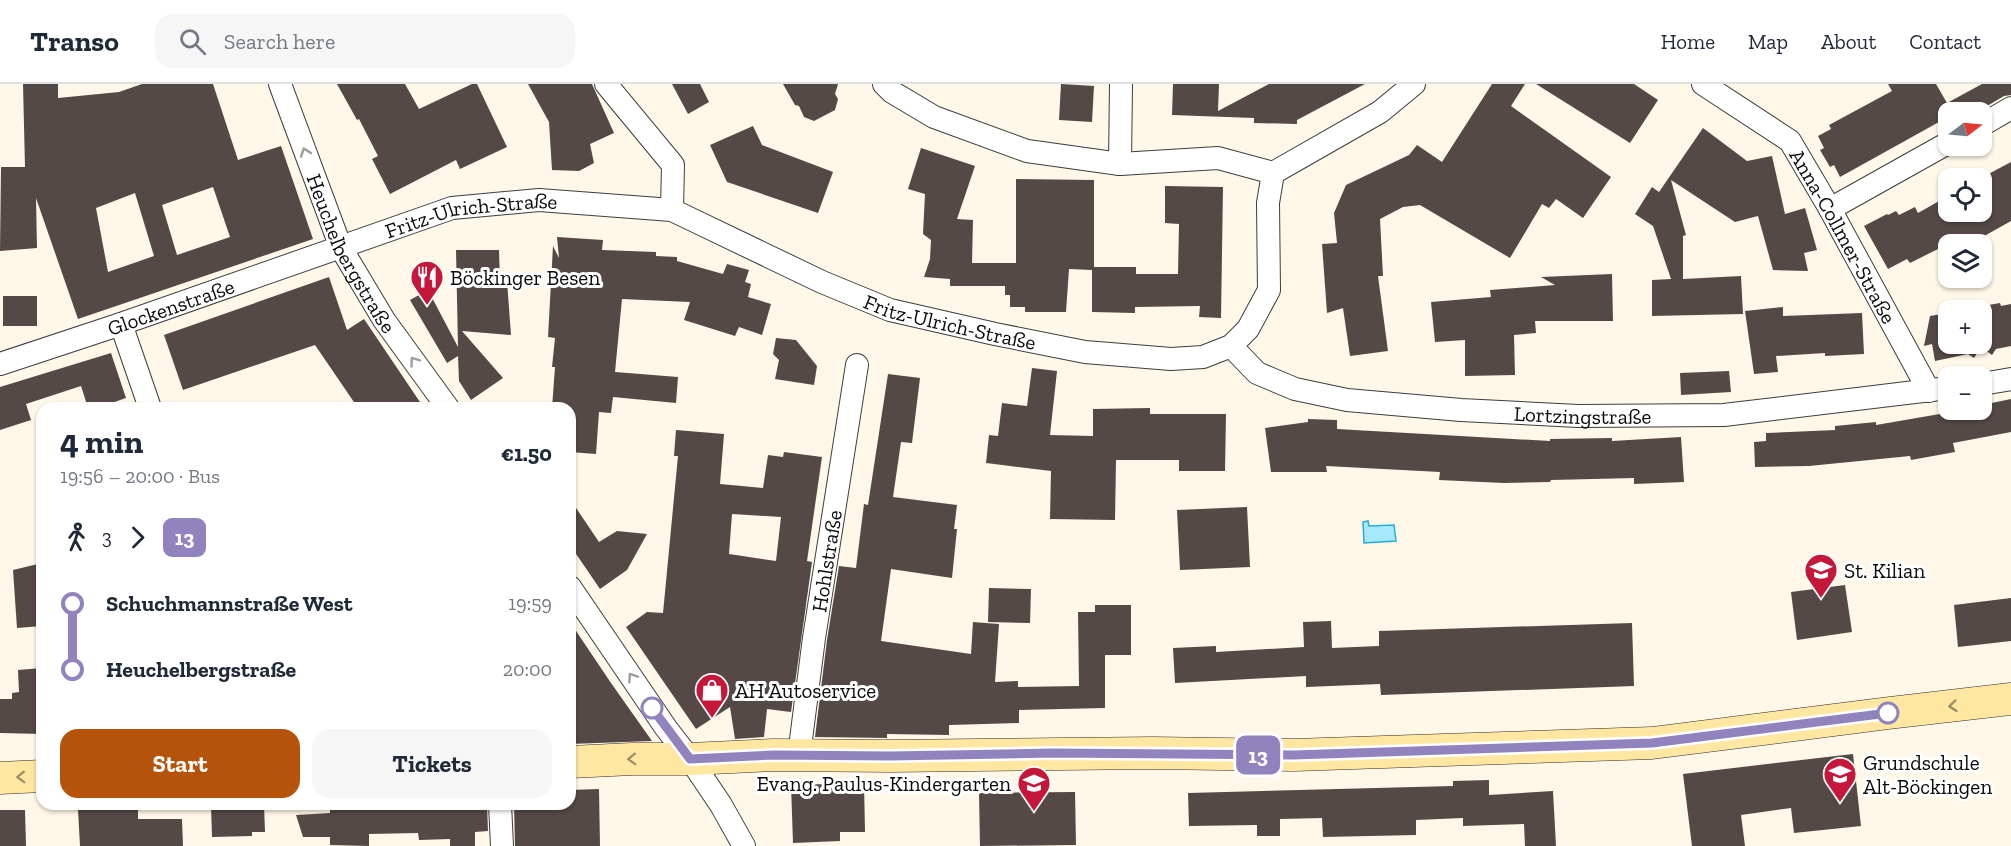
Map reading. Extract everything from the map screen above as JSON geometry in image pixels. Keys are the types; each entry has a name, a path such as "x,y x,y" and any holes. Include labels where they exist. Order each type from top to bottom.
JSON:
{"street":[{"name":"Heuchelbergstraße","path":"280,84 340,248 384,320 444,402"},
{"path":"606,84 673,165 672,210"},
{"path":"1120,164 1121,84"},
{"path":"888,88 934,117 1027,151 1120,164 1218,158 1273,173 1380,112 1414,84"},
{"name":"Anna-Collmer-Straße","path":"1703,84 1790,141 1938,388"},
{"path":"1992,119 2011,108"},
{"path":"1830,209 1938,149"},
{"name":"Fritz-Ulrich-Straße","path":"340,248 452,208 539,200 672,210 822,282 890,310 1085,352 1171,359 1203,357 1231,346 1248,329 1269,290 1268,203 1273,173"},
{"name":"Glockenstraße","path":"0,364 340,248"},
{"path":"121,324 148,402"},
{"name":"Lortzingstraße","path":"1231,346 1257,373 1295,389 1347,400 1461,410 1578,416 1724,415 1938,390"},
{"name":"Hohlstraße","path":"799,755 814,638 857,365"},
{"path":"1992,382 2011,379"},
{"path":"576,596 721,805 744,846"},
{"path":"576,762 799,755 1154,753 1294,755 1652,743 1889,712 2011,699"},
{"path":"0,778 36,776"},
{"path":"500,810 502,846"}],"water":[{"path":"1368,521 1369,526 1394,525 1396,541 1364,543 1363,522"}],"building":[{"path":"23,84 58,84 58,98 119,92 142,84 213,84 238,160 281,146 313,239 78,319 36,198 37,248 0,251 1,167 25,167","holes":["213,187 230,237 177,255 162,205","135,193 154,256 108,272 96,208"]},
{"path":"337,84 405,84 419,109 472,84 477,84 507,147 460,169 456,160 390,194 372,159 378,156"},
{"path":"528,84 592,84 614,133 590,144 594,163 579,171 552,170 549,122"},
{"path":"672,84 700,84 709,102 688,114"},
{"path":"783,84 838,84 835,94 838,99 835,110 814,121 804,117"},
{"path":"1061,84 1094,86 1092,122 1059,120"},
{"path":"1173,84 1219,84 1218,111 1269,84 1365,84 1297,120 1297,124 1254,123 1254,118 1172,115"},
{"path":"1492,84 1525,84 1511,106 1611,177 1583,218 1556,199 1549,208 1542,204 1510,258 1420,205 1403,207 1380,219 1383,276 1378,276 1388,351 1350,356 1343,308 1327,313 1322,244 1337,243 1334,213 1346,185 1409,155 1417,145 1442,162"},
{"path":"1536,84 1634,84 1658,100 1630,143"},
{"path":"1888,84 1936,84 1946,102 1938,102 1938,123 1840,177 1834,165 1830,167 1820,150 1824,148 1818,136 1831,129 1829,125 1892,91"},
{"path":"1982,84 2011,84 2011,95 2004,96 1992,103 1949,102"},
{"path":"753,126 762,145 833,172 818,213 727,182 710,145"},
{"path":"1703,128 1747,161 1772,156 1785,214 1805,208 1817,250 1804,253 1808,271 1773,270 1758,216 1735,222 1671,180 1686,235 1683,236 1683,279 1741,276 1743,314 1652,316 1652,280 1671,279 1653,226 1635,214 1652,187 1659,192"},
{"path":"921,148 975,166 957,219 973,220 972,263 1016,263 1016,179 1094,180 1094,267 1136,267 1136,274 1178,274 1179,224 1165,223 1165,186 1223,187 1221,318 1199,317 1200,306 1135,307 1135,313 1092,312 1092,270 1069,269 1066,312 1025,312 1025,307 1010,307 1010,295 1005,295 1005,286 950,286 950,279 924,277 930,259 931,240 923,234 925,194 908,189"},
{"path":"2011,162 2011,221 1988,234 1938,234 1938,249 1910,263 1907,259 1888,269 1864,226 1896,211 1899,215 1915,207 1918,213 1938,202 1938,222 1992,222 1992,172"},
{"path":"557,237 603,240 602,250 656,252 656,256 677,257 677,261 723,274 727,264 749,270 745,282 751,284 748,297 771,304 762,335 739,327 735,336 684,320 690,302 622,299 615,372 678,377 676,403 613,397 611,413 599,412 596,454 576,452 576,402 552,402 555,367 552,367 555,338 548,337 553,246 559,258"},
{"path":"456,250 499,250 500,281 507,281 511,335 462,331 503,378 471,400 459,381 458,356 447,363 410,300 428,290 458,347"},
{"path":"1612,274 1613,321 1535,321 1536,333 1514,335 1515,375 1465,376 1465,340 1435,342 1431,302 1491,297 1490,290 1555,285 1541,277"},
{"path":"329,277 347,330 364,319 420,402 354,402 315,345 183,390 164,335"},
{"path":"3,296 37,296 37,326 3,326"},
{"path":"1992,304 2011,304 2011,346 1996,349 1992,355 1991,354"},
{"path":"1783,307 1783,316 1862,313 1864,354 1825,356 1825,353 1776,356 1778,372 1754,374 1745,311"},
{"path":"1938,315 1938,354 1968,354 1935,361 1932,344 1924,346 1930,316"},
{"path":"776,338 796,340 817,366 814,385 775,379 779,360 773,354"},
{"path":"111,353 126,398 114,402 86,402 81,386 26,404 31,420 0,430 0,387"},
{"path":"1032,368 1057,371 1050,435 1093,436 1093,409 1150,408 1150,414 1226,414 1225,471 1179,471 1179,460 1116,460 1115,520 1050,519 1051,471 986,463 989,435 998,436 1002,403 1027,406"},
{"path":"1729,371 1731,392 1681,395 1680,373"},
{"path":"888,374 920,378 912,443 901,442 893,497 957,505 954,529 957,529 952,578 891,569 881,641 971,654 973,622 999,624 995,682 1018,681 1018,687 1079,686 1078,612 1095,612 1095,605 1131,605 1131,655 1105,655 1105,708 1019,710 1019,723 949,725 949,735 887,734 887,738 815,737 839,566 856,568 864,504 868,505"},
{"path":"2011,399 2011,432 1953,443 1955,452 1911,460 1910,456 1809,466 1755,467 1754,442 1766,441 1766,433 1835,430 1835,426 1876,422 1876,425 1938,414 1938,420 1992,420 1992,403"},
{"path":"1308,419 1337,420 1337,429 1550,441 1550,439 1612,438 1612,441 1681,437 1684,482 1634,484 1634,478 1504,483 1439,480 1440,472 1326,466 1327,472 1271,472 1265,428 1308,422"},
{"path":"676,430 724,434 720,484 763,488 768,455 783,457 784,452 822,457 807,561 812,562 791,712 767,709 764,737 735,739 730,707 696,729 626,627 647,612 663,613 678,456 674,456","holes":["732,514 781,517 776,561 729,554"]},
{"path":"1247,507 1250,567 1180,570 1177,510"},
{"path":"576,508 599,542 617,531 647,534 627,570 600,589 576,554"},
{"path":"36,564 36,626 17,628 13,570"},
{"path":"1845,585 1852,632 1797,640 1791,592"},
{"path":"989,588 1031,589 1030,623 988,622"},
{"path":"2011,598 2011,641 1958,647 1954,605"},
{"path":"1331,621 1332,648 1379,646 1379,631 1632,623 1634,686 1381,695 1380,684 1306,687 1306,676 1175,683 1173,648 1216,646 1216,652 1304,647 1303,622"},
{"path":"576,631 611,683 652,741 576,744"},
{"path":"36,668 36,734 0,733 0,699 12,699 12,693 19,692 18,670"},
{"path":"1853,754 1861,826 1794,833 1791,808 1741,815 1745,846 1692,846 1683,774"},
{"path":"1489,780 1489,795 1553,791 1556,846 1525,846 1524,824 1463,826 1463,818 1416,820 1416,835 1323,837 1322,818 1280,819 1280,836 1257,836 1257,825 1189,826 1188,793 1453,786 1453,781"},
{"path":"864,783 865,832 840,832 840,841 793,843 791,785"},
{"path":"599,789 600,846 515,846 514,810 576,810 576,790"},
{"path":"1075,792 1076,845 980,846 979,793"},
{"path":"0,810 25,810 26,846 0,846"},
{"path":"78,810 138,810 138,819 182,819 183,846 80,846"},
{"path":"211,810 264,810 265,832 252,832 252,836 212,837"},
{"path":"330,810 487,810 488,831 475,832 475,846 450,846 450,839 419,840 418,833 369,834 369,846 330,845 330,837 303,837 296,815 330,813"}],"bus line":[{"name":"13","path":"652,708 690,759 774,755 891,756 1052,753 1294,755 1652,743 1888,713"}],"place":[{"name":"Böckinger Besen","path":"427,306"},
{"name":"St. Kilian","path":"1821,599"},
{"name":"AH Autoservice","path":"712,719"},
{"name":"Grundschule Alt-Böckingen","path":"1840,803"},
{"name":"Evang. Paulus-Kindergarten","path":"1034,812"}]}
